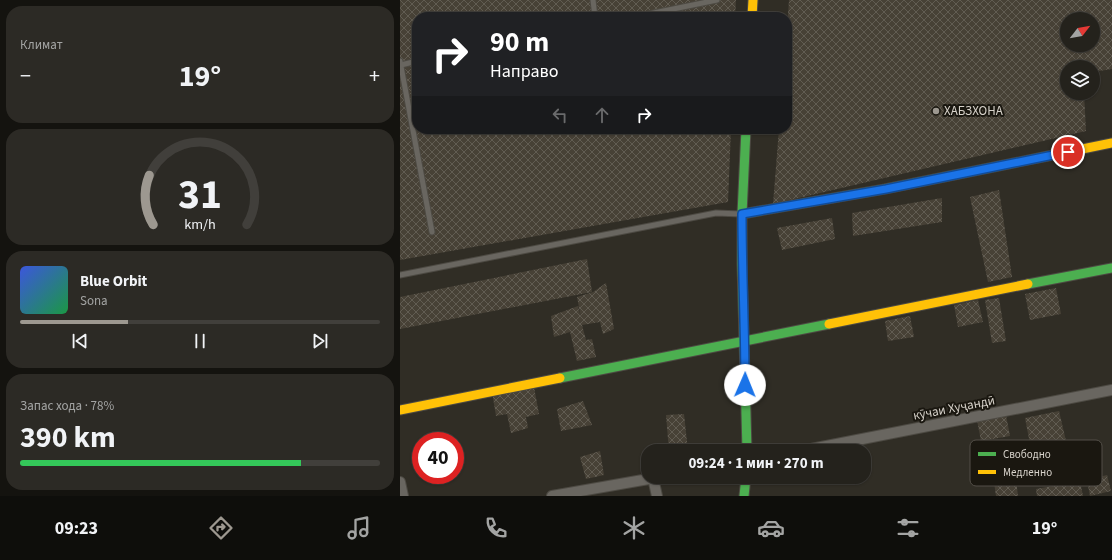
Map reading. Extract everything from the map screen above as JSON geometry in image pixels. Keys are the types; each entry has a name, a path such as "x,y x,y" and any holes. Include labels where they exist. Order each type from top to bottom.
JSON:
{"street":[{"path":"752,12 753,0"},
{"path":"746,134 742,214 742,264 748,444"},
{"path":"742,214 886,189 1112,143"},
{"path":"400,410 994,290 1112,268"},
{"name":"кӯчаи Хуҷандӣ","path":"837,444 1112,390"},
{"path":"552,496 641,481"},
{"path":"400,482 403,496"},
{"path":"657,484 657,496"},
{"path":"744,496 745,484"}],"lane":[{"path":"593,0 594,12"},
{"path":"659,12 718,0"},
{"path":"412,62 400,63 412,126"},
{"path":"413,134 432,232"},
{"path":"400,275 716,213 742,214"}],"building":[{"path":"400,0 736,0 735,12 412,12 412,134 731,134 728,202 400,260"},
{"name":"ХАБЗХОНА","path":"789,0 1112,0 1112,69 1100,71 1100,60 1060,60 1060,100 1084,100 1086,131 773,204 779,134 792,134 792,12 788,12"},
{"path":"999,190 1012,277 988,282 970,197"},
{"path":"942,198 942,222 853,236 852,213"},
{"path":"832,218 835,239 782,250 777,228"},
{"path":"587,259 592,292 400,329 400,297"},
{"path":"606,283 614,329 603,334 600,322 582,325 586,340 592,339 596,357 577,361 570,332 554,337 551,316 578,306 581,318 577,297 593,292"},
{"path":"1056,288 1061,314 1030,320 1025,294"},
{"path":"999,298 1006,341 992,343 985,300"},
{"path":"978,300 983,322 958,327 954,305"},
{"path":"910,316 914,337 888,341 885,321"},
{"path":"534,387 539,414 526,417 528,428 511,433 507,414 496,416 492,392"},
{"path":"583,401 592,425 561,431 557,409"},
{"path":"1059,411 1066,440 1029,440 1025,418"},
{"path":"684,414 687,444 668,444 666,415"},
{"path":"1006,415 1010,436 981,440 977,420"},
{"path":"600,451 604,475 586,479 580,457"},
{"path":"1107,475 1111,491 1090,496 1088,486 1102,486 1102,476"},
{"path":"995,486 1017,486 1018,496 996,496"},
{"path":"1052,486 1081,486 1083,496 1037,496 1036,489"}],"traffic: fast":[{"path":"746,134 742,214 742,264 747,444"},
{"path":"742,214 885,189 1053,155"},
{"path":"1028,284 1112,268"},
{"path":"560,378 829,324"},
{"path":"744,496 745,484"}],"traffic: slow":[{"path":"752,12 753,0"},
{"path":"1053,155 1112,143"},
{"path":"829,324 1028,284"},
{"path":"400,410 560,378"}],"place":[{"name":"ХАБЗХОНА","path":"936,111"}],"route":[{"path":"745,385 742,214 886,189 1068,152"}]}
